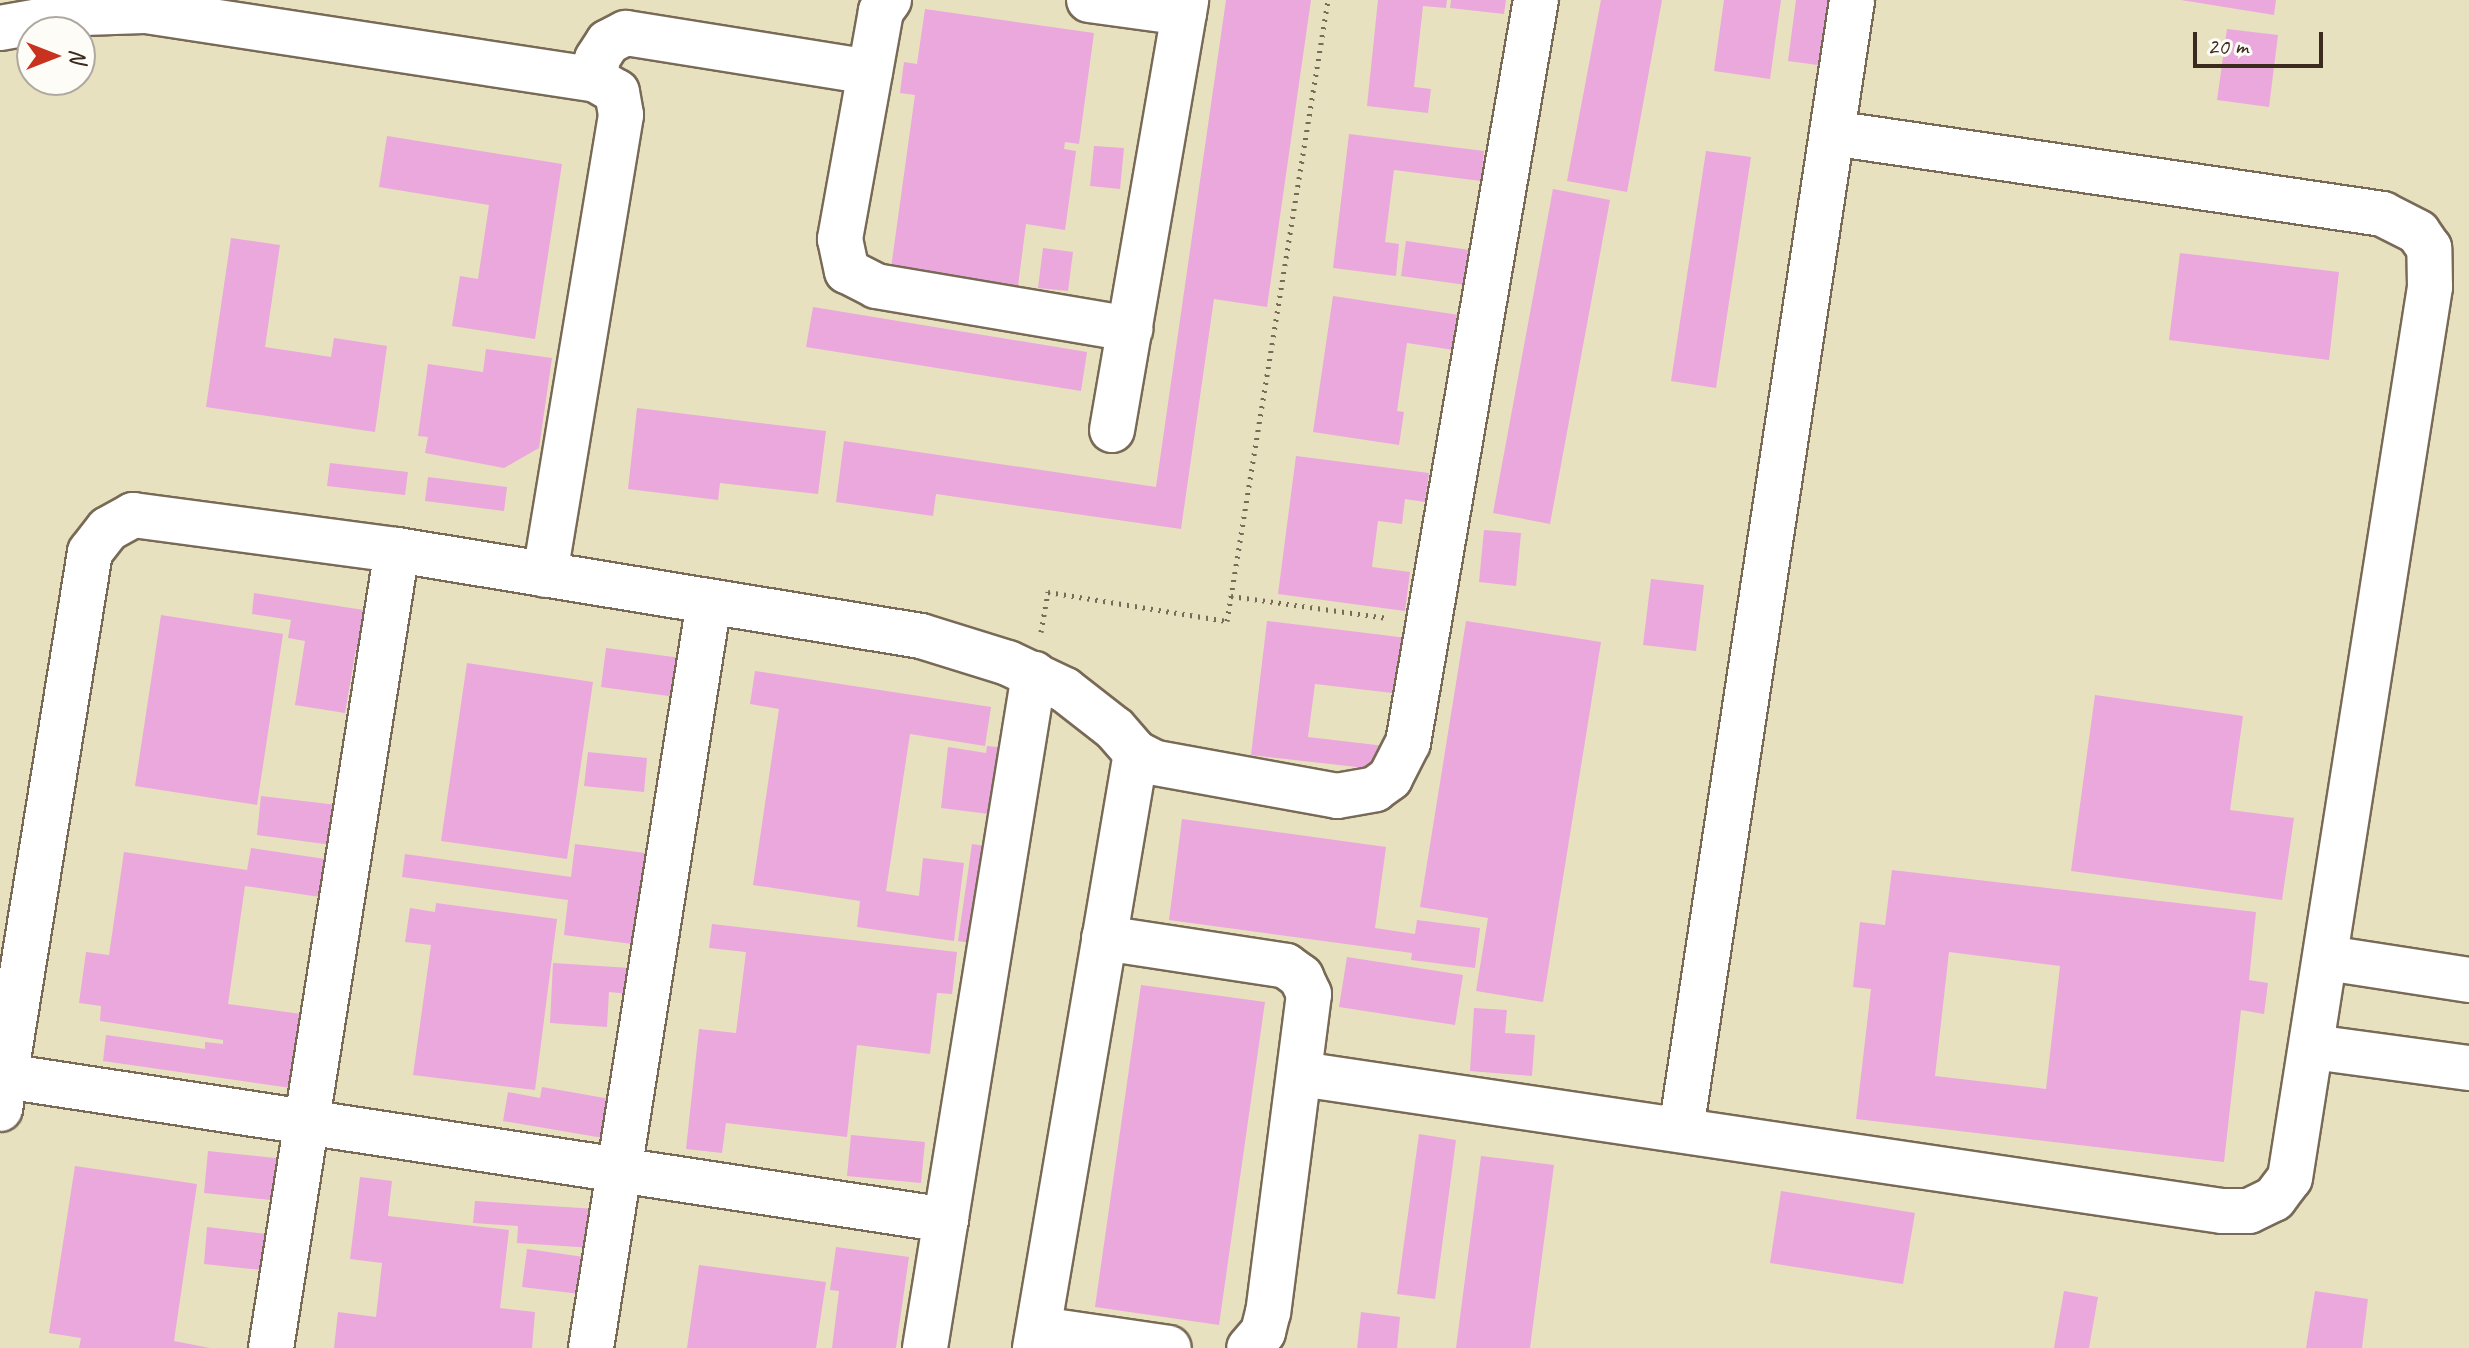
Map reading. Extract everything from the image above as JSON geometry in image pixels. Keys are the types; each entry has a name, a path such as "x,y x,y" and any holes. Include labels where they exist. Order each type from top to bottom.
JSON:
{"street":[{"path":"889,0 881,11 840,239 847,271 876,286 1130,329"},
{"path":"1089,0 1185,7 1112,430"},
{"path":"946,1220 306,1125 3,1092 90,552 108,529 133,515 397,550 936,640 1034,674 1091,708 1136,753 1178,770 1337,796 1375,789 1390,778 1408,743 1536,0"},
{"path":"1681,1130 1852,0"},
{"path":"0,28 130,5 596,80 617,92 621,115 545,575"},
{"path":"596,80 597,59 608,42 626,33 870,72"},
{"path":"1301,1074 2206,1209 2249,1211 2274,1199 2290,1178 2433,268 2429,248 2418,232 2383,214 1832,133"},
{"path":"271,1348 397,550"},
{"path":"591,1348 709,602"},
{"path":"925,1348 1034,674"},
{"path":"1136,753 1037,1338 1169,1348"},
{"path":"1104,938 1286,966 1301,977 1309,994 1268,1312 1263,1332 1249,1348"},
{"path":"2327,958 2469,980"},
{"path":"2313,1047 2469,1068"}],"path":[{"path":"1034,674 1048,592 1227,621 1328,0"},
{"path":"1231,596 1428,624"}],"building":[{"path":"1226,0 1311,0 1267,307 1214,299 1181,529 936,494 933,516 836,502 844,441 1156,487"},
{"path":"1378,0 1447,0 1446,8 1423,6 1414,87 1431,89 1428,113 1367,106"},
{"path":"1451,0 1506,0 1504,14 1450,8"},
{"path":"1601,0 1662,0 1627,192 1567,181"},
{"path":"1724,0 1781,0 1770,79 1714,71"},
{"path":"1796,0 1849,0 1840,68 1788,61"},
{"path":"2181,0 2276,0 2274,15"},
{"path":"925,9 1094,33 1079,144 1065,142 1064,149 1076,151 1065,230 1026,224 1018,286 891,268 915,95 900,93 904,62 917,64"},
{"path":"2227,29 2278,35 2269,107 2217,100"},
{"path":"1349,134 1484,151 1481,181 1394,170 1385,242 1399,244 1396,276 1333,268"},
{"path":"387,136 562,164 535,339 452,326 460,276 478,279 489,205 379,187"},
{"path":"1094,146 1124,148 1120,189 1090,186"},
{"path":"1706,151 1751,157 1716,388 1671,381"},
{"path":"1553,189 1610,200 1550,524 1493,513"},
{"path":"231,238 280,245 265,347 331,357 334,338 387,346 375,432 206,407"},
{"path":"1406,241 1470,250 1466,285 1401,276"},
{"path":"1043,248 1073,252 1068,291 1038,288"},
{"path":"2180,253 2339,272 2329,360 2169,340"},
{"path":"1333,296 1459,315 1454,350 1407,343 1397,411 1404,412 1399,445 1313,432"},
{"path":"813,307 1087,352 1081,391 806,347"},
{"path":"486,349 552,358 539,448 504,468 425,453 428,437 418,436 428,364 483,372"},
{"path":"637,408 826,431 818,494 720,483 718,500 628,489"},
{"path":"1296,456 1429,473 1425,502 1405,499 1402,524 1378,521 1372,567 1410,572 1405,611 1278,594"},
{"path":"330,463 408,472 405,495 327,486"},
{"path":"428,477 507,487 504,511 425,501"},
{"path":"1484,530 1521,533 1516,586 1479,582"},
{"path":"1651,579 1704,585 1696,651 1643,645"},
{"path":"254,593 370,611 363,650 356,649 345,713 295,705 305,641 288,638 291,620 252,614"},
{"path":"161,615 283,634 257,805 135,786"},
{"path":"1267,621 1407,638 1401,694 1315,684 1308,737 1385,746 1383,770 1251,755"},
{"path":"1466,621 1601,642 1543,1002 1476,991 1488,918 1420,907"},
{"path":"606,648 681,658 676,697 601,687"},
{"path":"467,663 593,682 567,859 441,841"},
{"path":"755,671 991,707 985,746 910,734 886,891 919,896 923,858 964,863 954,941 857,927 860,901 753,885 779,709 750,704"},
{"path":"2095,695 2243,716 2230,810 2294,818 2282,900 2071,871"},
{"path":"987,746 998,747 989,814 941,808 948,747 986,753"},
{"path":"588,752 647,758 644,792 584,786"},
{"path":"261,796 337,805 332,845 257,835"},
{"path":"1182,819 1386,847 1375,928 1415,934 1417,920 1480,928 1475,968 1411,960 1412,953 1169,920"},
{"path":"575,844 653,854 640,945 564,935 568,900 402,877 405,854 571,877"},
{"path":"972,844 985,846 971,943 958,941"},
{"path":"251,848 332,860 327,898 245,886 228,1004 301,1014 291,1088 103,1061 106,1035 205,1049 205,1042 223,1044 223,1040 100,1021 101,1006 79,1003 86,952 109,955 124,852 247,870"},
{"path":"1892,870 2256,912 2249,980 2268,983 2264,1014 2241,1010 2224,1162 1856,1119 1871,989 1853,987 1860,922 1885,925","holes":["1949,952 2060,966 2046,1089 1935,1076"]},
{"path":"436,903 557,919 535,1090 413,1075 431,945 405,942 410,908 435,912"},
{"path":"712,924 957,952 952,994 937,993 930,1054 857,1045 847,1137 726,1123 722,1153 686,1149 699,1029 736,1033 746,952 709,948"},
{"path":"1347,957 1463,975 1455,1025 1339,1007"},
{"path":"553,963 630,968 629,994 609,992 607,1027 550,1023"},
{"path":"1141,985 1265,1002 1219,1325 1095,1307"},
{"path":"1474,1008 1507,1010 1505,1033 1535,1035 1532,1076 1470,1071"},
{"path":"542,1087 616,1100 609,1139 503,1121 508,1092 540,1098"},
{"path":"1419,1134 1456,1140 1435,1299 1397,1294"},
{"path":"851,1135 925,1142 921,1183 847,1176"},
{"path":"208,1151 285,1159 280,1201 204,1193"},
{"path":"1481,1156 1554,1165 1530,1348 1456,1348"},
{"path":"75,1166 197,1184 174,1341 210,1348 79,1348 81,1338 49,1333"},
{"path":"360,1177 392,1181 388,1216 509,1230 500,1308 535,1312 532,1348 334,1348 338,1312 376,1317 382,1263 350,1259"},
{"path":"1781,1191 1915,1213 1903,1284 1770,1263"},
{"path":"475,1201 596,1209 593,1248 517,1243 518,1226 473,1223"},
{"path":"207,1227 267,1234 262,1270 204,1264"},
{"path":"836,1247 909,1257 896,1348 832,1348 839,1291 830,1290"},
{"path":"527,1249 584,1257 580,1294 522,1287"},
{"path":"699,1265 826,1282 816,1348 687,1348"},
{"path":"2064,1291 2098,1297 2089,1348 2054,1348"},
{"path":"2315,1291 2368,1299 2362,1348 2306,1348"},
{"path":"1361,1312 1400,1317 1397,1348 1357,1348"}]}
